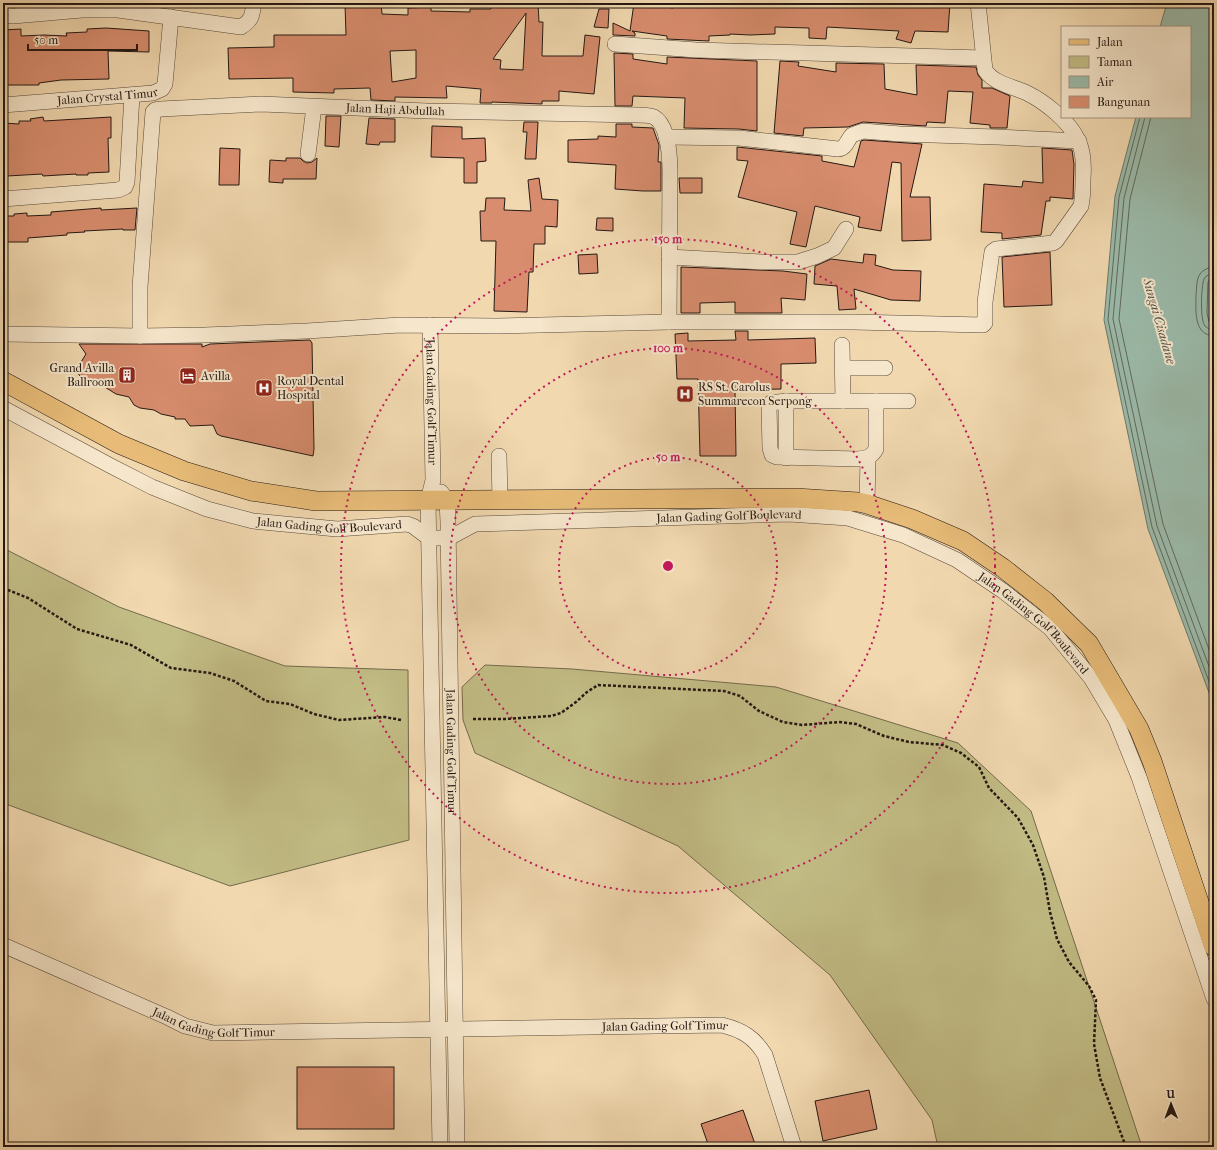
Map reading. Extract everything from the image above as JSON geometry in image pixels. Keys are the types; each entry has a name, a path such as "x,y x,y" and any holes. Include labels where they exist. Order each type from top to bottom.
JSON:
{"main road":[{"name":"Jalan Gading Golf Boulevard","path":"3,381 119,444 184,471 251,491 316,501 796,498 858,502 912,519 963,541 1002,568 1045,601 1089,644 1139,729 1152,761 1214,947"}],"street":[{"path":"3,16 82,10 118,10 241,27 249,22 253,14 254,3"},
{"path":"3,334 140,336 307,331 430,324 496,326 669,322 853,322 984,324 985,302 992,252 996,248 1053,244 1059,238 1081,206 1083,200 1084,165 1079,141 1075,134 1053,109 1027,93 989,77 985,70 983,58 978,3"},
{"name":"Jalan Crystal Timur","path":"3,105 153,93 162,89 165,84 171,17"},
{"path":"615,44 704,51 983,58"},
{"path":"3,199 118,190 125,187 127,182 132,95"},
{"name":"Jalan Haji Abdullah","path":"140,336 140,287 153,112 161,109 260,104 556,114 646,115 654,117 659,122 666,137 669,155 669,322"},
{"path":"308,154 314,107"},
{"path":"666,137 739,138 838,149 844,147 852,134 863,131 900,134 1079,141"},
{"path":"669,257 762,262 798,262 817,256 834,248 846,229"},
{"name":"Jalan Gading Golf Timur","path":"430,324 432,480 428,500 440,1147"},
{"path":"842,345 843,401"},
{"path":"843,368 885,368"},
{"path":"876,401 876,449 873,455 868,458 778,458 772,455 769,407 771,403 786,401 843,401 876,401 908,401"},
{"name":"Jalan Gading Golf Boulevard","path":"3,408 111,466 152,486 207,509 253,521 337,529 407,524 413,526 429,538 449,538 475,524 789,514 848,518 903,535 956,560 1003,591 1050,628 1091,678 1116,720 1139,777 1214,999"},
{"path":"504,456 505,500"},
{"path":"867,504 868,458"},
{"name":"Jalan Gading Golf Timur","path":"432,480 447,500 449,538 457,1147"},
{"name":"Jalan Gading Golf Timur","path":"3,945 185,1026 213,1033 438,1029"},
{"name":"Jalan Gading Golf Timur","path":"456,1029 722,1025 737,1029 758,1044 765,1055 794,1147"},
{"path":"438,1029 456,1029"}],"path":[{"path":"3,588 28,598 77,629 131,645 171,668 210,672 234,681 266,701 290,704 314,714 339,720 386,717 402,720"},
{"path":"473,719 506,719 551,716 561,713 598,685 724,691 740,696 759,711 783,722 802,725 839,722 856,724 884,736 909,742 943,745 961,753 979,767 989,788 1018,818 1033,845 1044,877 1050,912 1057,939 1069,962 1089,986 1096,1000 1094,1044 1100,1078 1126,1147"}],"green space":[{"path":"3,548 119,607 285,666 408,670 409,840 230,886 3,803"},
{"path":"485,665 572,669 776,687 958,743 1031,811 1142,1147 938,1147 932,1120 830,975 678,846 475,753 463,720 462,687"}],"water":[{"name":"Sungai Cisadane","path":"1167,3 1214,3 1214,242 1211,313 1214,330 1214,706 1148,529 1104,320 1115,196 1136,118 1191,118 1191,26 1160,26"}],"building":[{"path":"381,3 382,14 408,15 408,8 431,7 431,11 470,12 470,9 491,9 491,3 538,3 539,22 543,22 542,56 583,56 585,35 600,37 594,94 559,91 559,101 542,101 542,104 480,103 481,89 446,86 447,98 395,97 395,101 371,100 370,88 334,89 334,93 293,92 293,78 229,79 228,48 274,47 274,35 346,35 345,4","holes":["526,13 523,70 500,69 501,60 493,59","416,50 416,78 392,82 390,51"]},
{"path":"634,3 673,8 674,3 950,3 948,32 915,31 911,43 896,39 899,31 827,27 826,39 809,38 809,28 775,27 775,34 730,34 709,36 709,41 667,39 667,36 632,31 635,33 635,36 613,35 613,23 630,31"},
{"path":"599,9 609,9 608,28 594,27"},
{"path":"106,28 149,31 149,52 108,51 109,79 61,80 39,83 39,85 3,85 3,63 5,63 3,30 21,29 21,36 67,36 66,33 87,32 87,29"},
{"path":"614,53 633,54 633,59 667,64 667,57 757,61 757,131 739,129 684,128 685,98 633,96 632,106 615,106"},
{"path":"780,61 799,62 798,66 836,72 836,63 884,64 885,89 917,95 916,65 976,67 978,75 982,80 982,88 992,88 1010,96 1007,128 990,128 990,125 970,123 973,92 948,91 945,123 927,122 926,126 863,122 848,127 804,128 803,136 774,133"},
{"path":"326,116 341,116 339,147 325,146"},
{"path":"43,117 44,121 111,117 111,138 108,138 109,172 88,173 88,175 76,174 43,176 42,174 7,176 7,149 3,149 3,123 19,124 19,121 31,121 30,119"},
{"path":"369,118 395,119 395,142 380,142 379,145 366,144"},
{"path":"524,122 538,122 536,159 525,159 527,132 523,132"},
{"path":"616,124 632,124 632,127 653,128 659,145 658,162 661,162 661,191 615,189 616,165 568,162 568,140 598,139 598,136 616,137"},
{"path":"432,126 462,127 462,139 485,138 486,161 477,162 477,183 464,183 464,158 431,157"},
{"path":"861,141 922,144 910,197 930,197 931,240 902,241 901,163 892,162 881,231 858,227 860,217 815,206 806,247 790,244 797,212 738,197 748,161 737,160 737,147 822,156 822,161 854,167"},
{"path":"220,148 240,149 239,185 219,185"},
{"path":"1042,148 1072,150 1074,164 1073,199 1050,197 1050,201 1046,201 1041,235 1002,239 1002,233 981,232 984,184 1022,187 1023,181 1043,183"},
{"path":"286,158 300,158 307,163 312,162 317,158 316,179 283,179 283,183 269,182 270,160 286,161"},
{"path":"539,178 542,199 558,200 557,227 545,226 545,244 534,244 533,272 529,272 527,312 494,311 496,241 481,241 480,211 485,211 486,198 505,198 504,210 531,211 528,180"},
{"path":"679,178 702,178 702,193 680,193"},
{"path":"101,208 101,210 137,208 135,230 123,229 84,231 85,232 67,233 67,235 28,238 28,242 3,242 3,216 14,216 14,214 27,213 27,216 51,215 51,212"},
{"path":"597,218 613,218 613,231 596,230"},
{"path":"1050,252 1052,305 1004,307 1002,257"},
{"path":"597,254 598,273 579,274 578,255"},
{"path":"864,254 876,255 875,265 893,270 921,271 920,301 891,300 854,289 856,309 839,310 837,286 814,284 815,266 831,259 863,263"},
{"path":"681,267 783,271 807,274 805,300 781,298 782,313 735,313 735,302 700,303 700,313 681,313"},
{"path":"735,331 748,331 748,340 815,338 816,363 781,364 781,389 735,390 736,456 700,456 698,379 677,379 675,334 688,333 688,341 736,340"},
{"path":"310,340 312,343 313,456 221,436 217,434 213,425 190,426 185,419 175,419 175,417 161,414 154,410 140,408 134,405 129,397 116,394 100,384 96,384 81,378 78,373 78,367 86,354 79,344 202,344 202,347 210,344"},
{"path":"297,1067 394,1067 394,1129 297,1129"},
{"path":"869,1090 877,1129 823,1141 815,1101"},
{"path":"743,1110 755,1144 746,1147 709,1147 701,1124"}],"place":[{"name":"Grand Avilla Ballroom","path":"127,375"},
{"name":"Avilla","path":"188,376"},
{"name":"Royal Dental Hospital","path":"264,388"},
{"name":"RS St. Carolus Summarecon Serpong","path":"685,394"}]}
